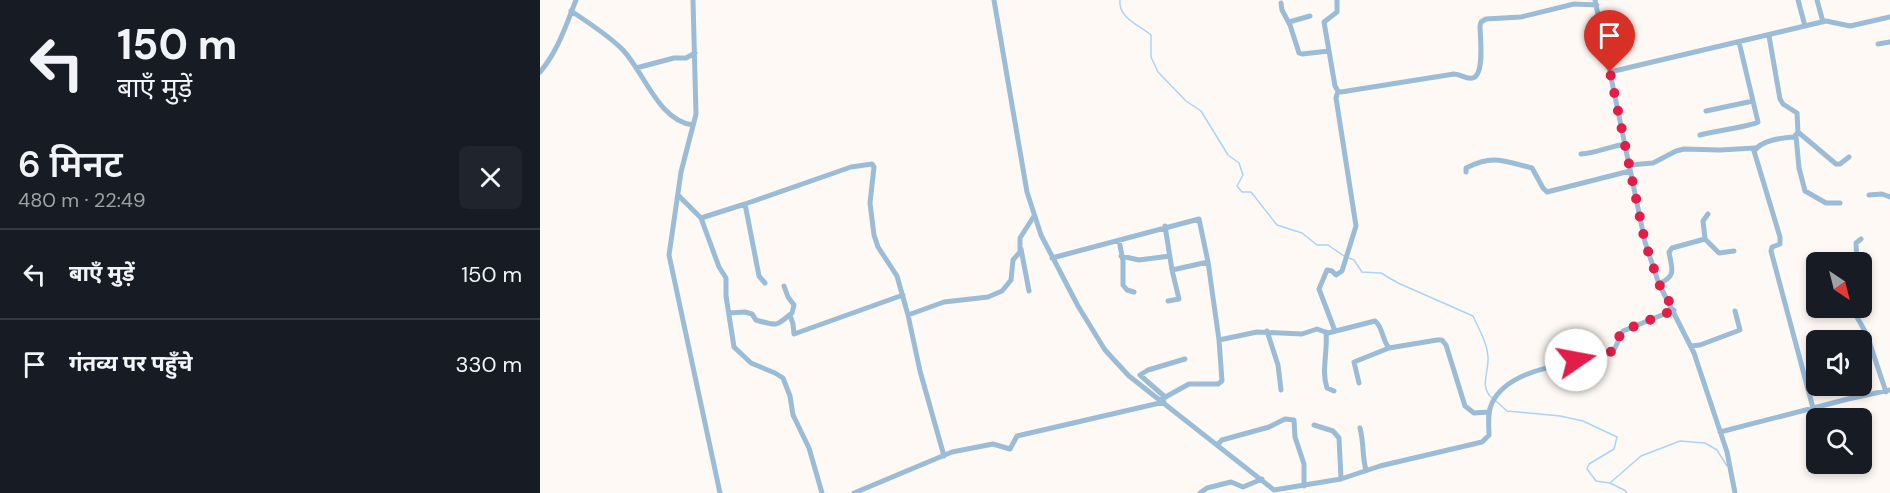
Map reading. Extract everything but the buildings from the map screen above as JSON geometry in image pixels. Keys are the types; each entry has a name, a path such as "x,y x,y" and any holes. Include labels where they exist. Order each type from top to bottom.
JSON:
{"street":[{"path":"540,72 555,51 576,0"},
{"path":"693,0 696,114 681,172 669,248 670,264 720,493"},
{"path":"994,0 1028,192 1037,226 1086,320 1105,350 1120,368 1262,479 1275,492 1341,479 1366,470 1482,442 1489,435 1489,412 1496,396 1518,380 1546,368 1610,352 1615,348 1623,331 1674,310"},
{"path":"1335,331 1319,289 1327,270 1336,275 1342,271 1356,226 1341,139 1336,98 1338,91 1335,86 1324,22 1337,12 1338,0"},
{"path":"1798,0 1805,26"},
{"path":"1817,0 1823,22"},
{"path":"1338,91 1454,74 1470,79 1475,78 1481,60 1481,22 1596,2 1645,242 1659,284 1691,346 1732,471 1735,493"},
{"path":"1281,3 1284,15 1290,22 1300,54 1329,51"},
{"path":"572,11 616,44 670,116 682,124 693,125"},
{"path":"1290,22 1310,16"},
{"path":"1610,72 1823,22 1832,21 1850,26 1890,17"},
{"path":"1769,36 1780,99 1797,113 1799,168 1805,191 1826,203 1840,203"},
{"path":"1700,135 1736,126 1756,124 1758,120 1739,42"},
{"path":"1878,44 1890,42"},
{"path":"636,68 674,58 686,58 695,53"},
{"path":"1706,111 1753,101"},
{"path":"1467,172 1466,168 1484,160 1504,159 1532,168 1547,192 1653,163 1684,149 1755,148 1797,134"},
{"path":"1797,134 1836,164 1840,164 1849,157"},
{"path":"1581,154 1596,153 1608,147 1626,144"},
{"path":"1755,148 1754,153 1781,241 1771,251 1813,408 1888,391 1867,335 1858,318"},
{"path":"701,218 851,167 871,163 874,167 870,203 874,235 878,247 896,272 944,456"},
{"path":"1869,195 1882,194 1890,197"},
{"path":"678,195 701,218 719,267 726,278 734,347 751,363 783,378 790,396 793,415 809,448 822,493"},
{"path":"745,204 759,276 765,283"},
{"path":"1029,291 1018,242 1035,214"},
{"path":"1708,214 1703,221 1705,239 1717,252 1734,251"},
{"path":"854,493 952,452 991,444 1010,450 1017,436 1163,400 1189,384 1218,384 1222,381 1219,340 1208,262 1199,219 1165,226 1055,258"},
{"path":"1165,226 1179,299 1168,301"},
{"path":"1659,284 1670,279 1673,273 1670,249 1705,239"},
{"path":"1856,252 1857,240 1861,239"},
{"path":"1119,240 1124,271 1123,285 1127,290 1134,292"},
{"path":"908,315 944,302 988,297 1002,291 1011,280 1013,260 1020,252 1020,247"},
{"path":"1121,255 1139,260 1170,256"},
{"path":"1172,270 1208,262"},
{"path":"729,313 749,312 756,321 774,326 792,313 794,303 788,297 784,286"},
{"path":"790,315 794,334 903,295"},
{"path":"1691,346 1700,345 1740,330 1736,311"},
{"path":"1219,340 1267,331 1302,334 1317,329 1326,332 1335,331 1375,321 1379,324 1389,348"},
{"path":"1267,331 1278,365 1281,390"},
{"path":"1326,332 1328,353 1323,372 1327,388 1334,392"},
{"path":"1359,383 1354,362 1389,348 1443,341 1465,406 1474,413 1489,412"},
{"path":"1163,400 1140,375 1148,370 1185,359"},
{"path":"1720,432 1806,410"},
{"path":"1218,444 1222,440 1269,427 1285,419 1294,420 1295,436 1304,464 1304,486"},
{"path":"1314,425 1333,431 1339,438 1341,479"},
{"path":"1360,428 1363,439 1362,457 1366,470"},
{"path":"1200,493 1207,488 1223,484 1234,482 1243,487 1262,479"}],"waterway":[{"path":"1120,0 1122,12 1151,35 1151,57 1158,72 1186,101 1201,111 1228,155 1239,163 1243,175 1237,186 1242,192 1251,192 1277,225 1302,233 1317,245 1328,245 1344,256"},
{"path":"1349,258 1354,260 1362,272 1381,273 1398,283 1473,316 1487,352 1485,384 1492,398"},
{"path":"1496,401 1507,411 1560,416 1583,421 1617,437 1614,449 1589,464 1587,469 1596,481 1610,483 1626,493"},
{"path":"1611,482 1641,456 1680,441 1705,443 1717,450 1727,466"}],"route":[{"path":"1576,360 1613,351 1623,331 1674,310 1659,284 1645,242 1610,72"}]}
